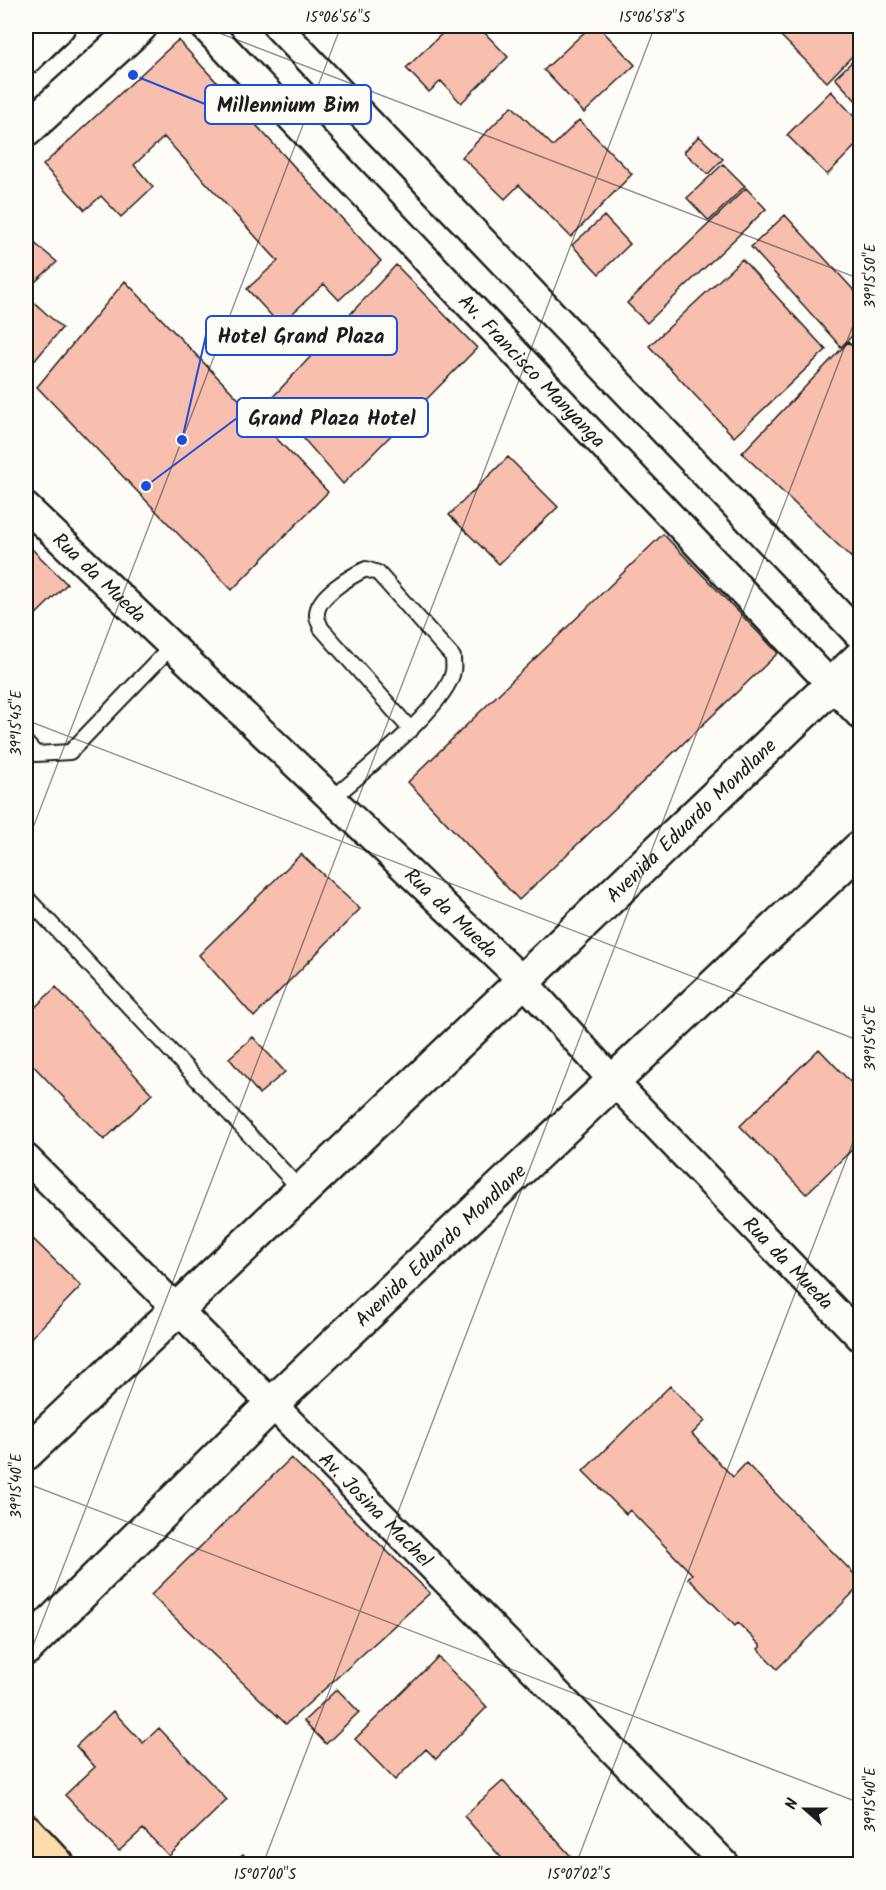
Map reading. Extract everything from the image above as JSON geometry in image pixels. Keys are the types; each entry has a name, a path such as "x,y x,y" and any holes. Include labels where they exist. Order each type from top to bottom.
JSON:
{"main road":[{"path":"26,57 58,26"},
{"path":"26,130 140,26"},
{"name":"Avenida Eduardo Mondlane","path":"26,1453 861,657"},
{"name":"Avenida Eduardo Mondlane","path":"26,1648 272,1404 861,848"},
{"path":"26,1831 57,1864"}],"street":[{"name":"Av. Francisco Manyanga","path":"204,26 861,715"},
{"path":"278,26 861,636"},
{"name":"Rua da Mueda","path":"26,507 523,981 615,1082 861,1337"},
{"name":"Av. Josina Machel","path":"26,1158 725,1864"}],"lane":[{"path":"332,799 411,730 443,694 453,673 453,657 378,573 366,569 348,577 321,603 316,615 321,628 411,730"},
{"path":"26,743 36,754 70,752 172,646"},
{"path":"26,897 302,1191"}],"building":[{"path":"450,26 478,26 508,57 461,103 441,81 429,92 406,68"},
{"path":"591,26 598,26 635,65 584,113 544,70"},
{"path":"771,26 860,26 860,48 827,82"},
{"path":"178,40 381,261 339,300 324,284 280,325 247,289 278,261 164,137 134,165 153,187 121,217 101,196 85,210 43,165"},
{"path":"860,54 860,105 835,78"},
{"path":"831,91 860,123 860,141 827,175 787,135"},
{"path":"512,106 553,146 579,120 632,174 571,237 519,185 505,199 462,157"},
{"path":"699,136 723,159 708,174 684,152"},
{"path":"723,164 745,186 709,221 687,198"},
{"path":"746,188 766,209 647,323 627,303"},
{"path":"785,215 860,297 860,328 841,347 751,247"},
{"path":"604,216 630,244 599,274 572,245"},
{"path":"26,236 57,262 26,290"},
{"path":"742,259 826,350 734,437 649,346"},
{"path":"396,265 477,348 343,484 270,400"},
{"path":"125,281 328,492 232,590 37,387"},
{"path":"26,295 62,328 26,371"},
{"path":"848,342 860,354 860,566 742,453"},
{"path":"508,457 558,507 499,564 449,515"},
{"path":"663,534 778,653 519,900 408,782"},
{"path":"26,543 67,584 26,624"},
{"path":"301,854 360,909 254,1017 199,955"},
{"path":"56,987 152,1094 104,1140 26,1058 26,1016"},
{"path":"253,1037 285,1072 259,1094 229,1058"},
{"path":"819,1049 860,1092 860,1142 806,1194 740,1126"},
{"path":"860,1142 860,1158 852,1150"},
{"path":"26,1232 81,1286 26,1343"},
{"path":"670,1386 705,1421 692,1434 733,1477 746,1463 860,1580 860,1586 777,1669 758,1649 761,1646 738,1623 735,1626 688,1578 692,1574 630,1510 626,1514 583,1471"},
{"path":"291,1458 430,1593 286,1724 151,1595"},
{"path":"438,1657 487,1707 436,1759 426,1749 395,1780 355,1739"},
{"path":"337,1689 359,1712 326,1744 304,1721"},
{"path":"113,1711 143,1743 159,1728 227,1800 169,1856 143,1829 119,1851 65,1795 95,1767 76,1746"},
{"path":"503,1781 578,1864 507,1864 464,1816"},
{"path":"243,1855 251,1864 232,1864"}],"place":[{"name":"Millennium Bim","path":"133,75"},
{"name":"Hotel Grand Plaza","path":"182,440"},
{"name":"Grand Plaza Hotel","path":"146,486"}]}
